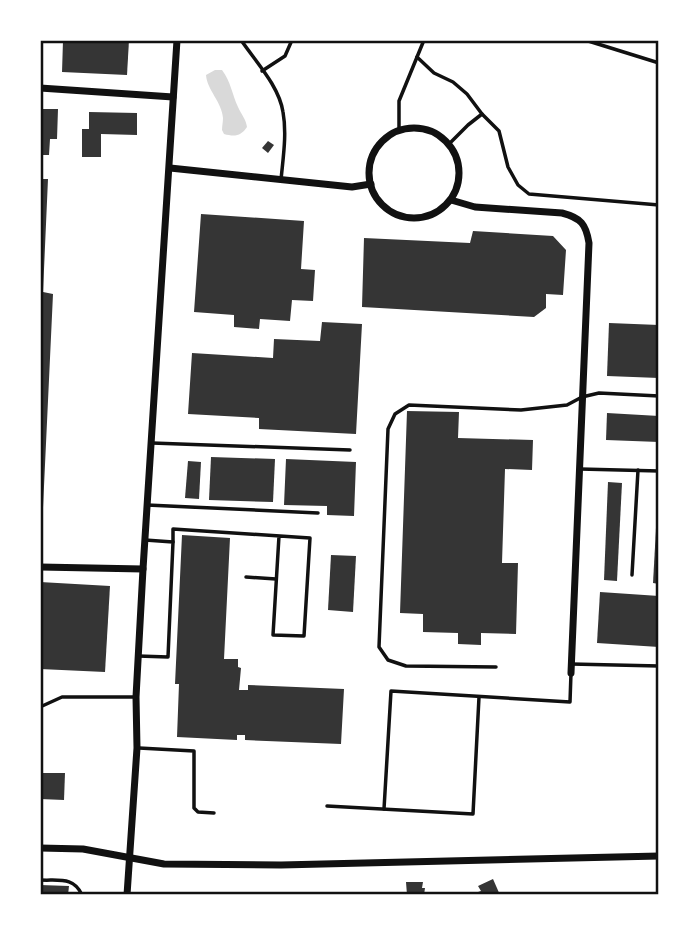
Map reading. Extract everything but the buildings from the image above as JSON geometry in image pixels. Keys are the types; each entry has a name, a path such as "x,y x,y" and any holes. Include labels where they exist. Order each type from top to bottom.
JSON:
{"street":[{"path":"127,895 137,748 136,697 143,569 177,40"},
{"path":"40,88 173,97"},
{"path":"420,129 435,133 449,144 457,159 460,171 457,188 451,200 437,212 422,218 396,214 383,206 371,184 370,168 373,156 380,144 399,131 420,129"},
{"path":"170,168 352,187 371,184"},
{"path":"451,200 475,207 562,213 576,217 587,229 589,243 571,673"},
{"path":"40,567 143,569"},
{"path":"40,848 83,849 158,864 281,865 659,856"}],"lane":[{"path":"241,40 277,92 283,109 285,125 281,180"},
{"path":"262,71 285,56 292,40"},
{"path":"399,131 399,101 424,40"},
{"path":"585,40 659,62"},
{"path":"417,57 434,73 453,82 467,94 499,131 508,166 518,185 529,194 659,205"},
{"path":"449,144 467,124 482,114"},
{"path":"496,667 406,666 388,660 379,647 388,429 395,414 409,405 522,410 567,405 599,393 659,396"},
{"path":"152,443 350,450"},
{"path":"580,468 659,471"},
{"path":"632,575 638,470"},
{"path":"148,505 318,513"},
{"path":"138,656 168,657 173,529 310,538 304,636 273,635 279,536"},
{"path":"145,540 173,541"},
{"path":"246,577 276,579"},
{"path":"572,664 659,666"},
{"path":"384,810 391,691 570,702 571,673"},
{"path":"40,706 62,697 136,697"},
{"path":"327,806 473,814 479,697"},
{"path":"137,748 194,751 194,808 198,812 214,813"},
{"path":"40,880 70,881 78,886 82,895"}],"shaded area":[{"path":"222,70 246,121 247,127 237,135 224,134 222,130 222,112 206,75"}]}
